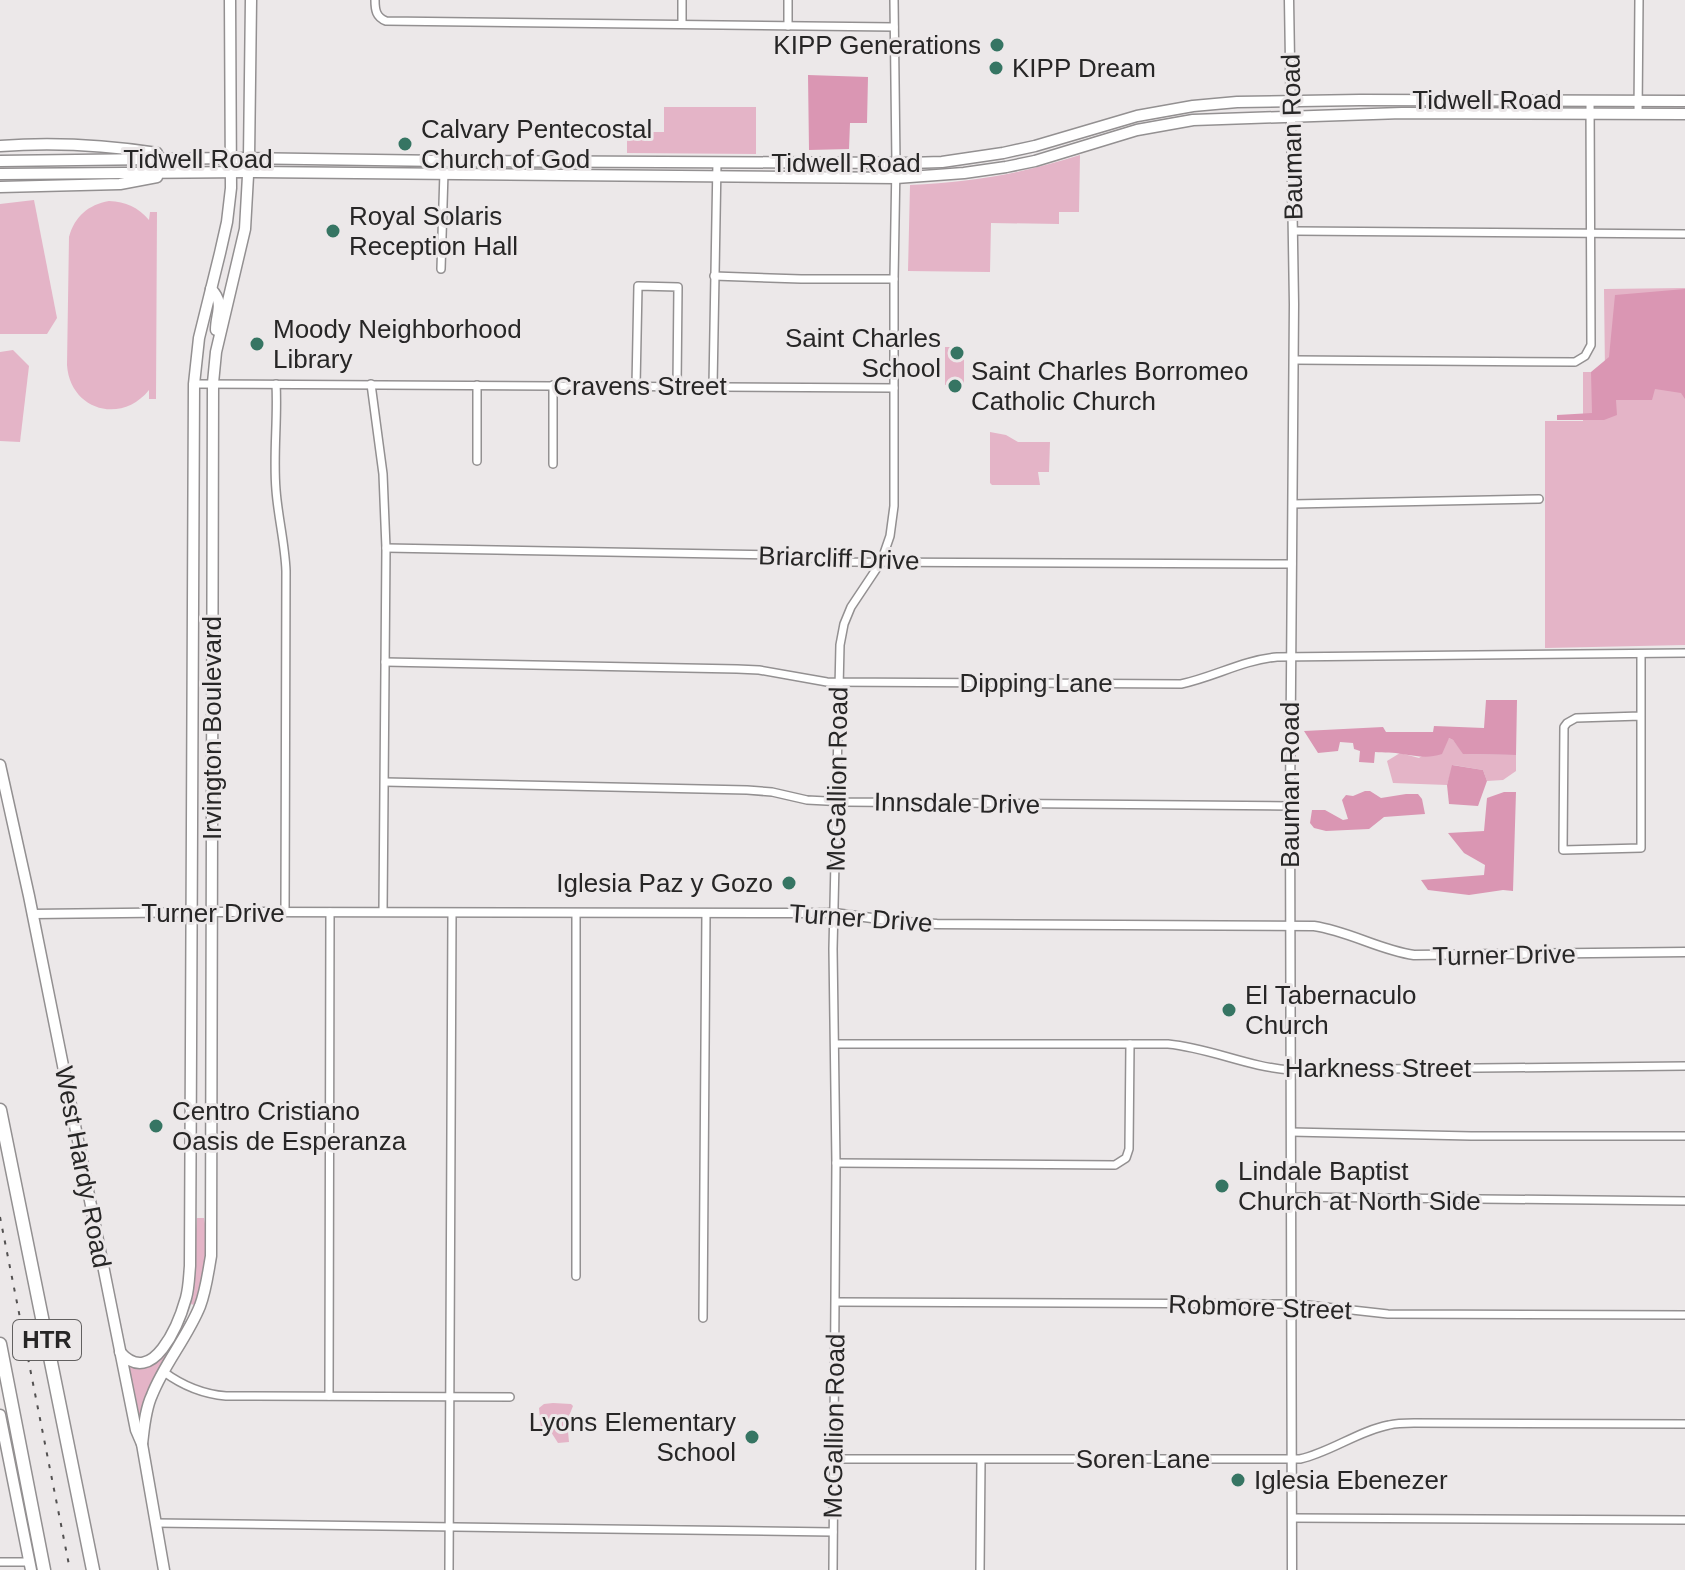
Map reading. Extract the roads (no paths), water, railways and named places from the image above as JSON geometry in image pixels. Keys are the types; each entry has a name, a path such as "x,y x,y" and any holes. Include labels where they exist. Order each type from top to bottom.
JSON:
{"highway":[{"name":"HTR","path":"0,1110 93,1570"},
{"name":"HTR","path":"0,1344 44,1570"}],"main road":[{"name":"Irvington Boulevard","path":"120,1352 136,1363 154,1359 168,1341 183,1309 190,1266 194,384 199,338 227,222 231,188 230,0"},
{"name":"Irvington Boulevard","path":"142,1444 151,1396 196,1315 211,1256 213,383 216,352 245,229 249,172 251,0"},
{"path":"230,40 250,39"},
{"path":"1400,99 1402,113"},
{"name":"Tidwell Road","path":"0,161 249,158 942,162 1035,146 1137,116 1193,106 1400,99 1685,101"},
{"path":"1495,114 1496,100"},
{"path":"1193,106 1193,120"},
{"name":"Tidwell Road","path":"0,174 249,172 896,178 1006,167 1137,130 1193,120 1402,113 1685,114"},
{"path":"1086,130 1086,146"},
{"path":"0,146 37,143 88,145 187,158"},
{"path":"1003,153 1006,167"},
{"path":"354,173 355,160"},
{"path":"590,162 590,174"},
{"path":"0,187 120,184 180,172"},
{"path":"211,289 220,302 216,352"},
{"path":"193,503 212,502"},
{"path":"192,623 213,621"},
{"name":"West Hardy Road","path":"0,765 136,1430 142,1444 164,1570"},
{"path":"192,769 211,769"},
{"path":"191,1022 211,1020"},
{"path":"190,1204 210,1203"},
{"path":"183,1309 196,1315"},
{"path":"0,1415 31,1566"}],"street":[{"path":"375,0 375,11 386,21 894,27"},
{"path":"682,0 682,24"},
{"path":"788,0 788,26"},
{"name":"McGallion Road","path":"833,1570 836,1302 834,913 840,645 851,607 881,562 890,536 894,506 894,0"},
{"name":"Bauman Road","path":"1289,0 1294,231 1290,806 1292,1570"},
{"path":"1638,114 1639,0"},
{"path":"1294,360 1575,362 1585,356 1591,345 1590,100"},
{"path":"441,269 444,161"},
{"path":"713,386 717,162"},
{"path":"1294,231 1685,234"},
{"path":"714,276 894,279"},
{"path":"636,386 638,286 678,287 677,386"},
{"name":"Cravens Street","path":"194,384 894,388"},
{"path":"276,384 276,492 286,571 285,912"},
{"path":"371,384 383,474 386,548 383,912"},
{"path":"477,385 477,461"},
{"path":"553,385 553,464"},
{"path":"1293,504 1539,499"},
{"name":"Briarcliff Drive","path":"386,548 782,555 828,561 881,562 1292,564"},
{"name":"Dipping Lane","path":"385,662 737,669 759,670 804,680 839,682 1181,684 1263,658 1685,653"},
{"path":"1641,654 1641,716 1641,848 1563,850 1564,727 1576,718 1641,716"},
{"name":"Innsdale Drive","path":"385,782 747,790 807,800 836,801 1290,806"},
{"path":"329,1396 330,912"},
{"path":"449,1570 452,913"},
{"path":"576,913 576,1276"},
{"path":"703,1318 706,913"},
{"name":"Turner Drive","path":"32,914 834,913 937,924 1290,925 1330,929 1397,953 1414,955 1685,952"},
{"name":"Harkness Street","path":"835,1044 1168,1044 1206,1049 1255,1065 1290,1070 1685,1066"},
{"path":"836,1163 1115,1165 1126,1158 1129,1149 1130,1044"},
{"path":"1291,1132 1685,1136"},
{"path":"1291,1197 1685,1201"},
{"name":"Robmore Street","path":"836,1302 1292,1304 1388,1314 1685,1315"},
{"path":"164,1372 181,1383 212,1395 510,1397"},
{"name":"Soren Lane","path":"835,1459 1292,1459 1314,1456 1388,1425 1685,1424"},
{"path":"980,1570 981,1460"},
{"path":"1292,1518 1685,1520"},
{"path":"155,1523 833,1532"},
{"path":"0,1562 31,1566"}],"railway":[{"path":"0,1217 70,1570"}],"place":[{"name":"KIPP Generations","path":"997,45"},
{"name":"KIPP Dream","path":"996,68"},
{"name":"Calvary Pentecostal Church of God","path":"405,144"},
{"name":"Royal Solaris Reception Hall","path":"333,231"},
{"name":"Moody Neighborhood Library","path":"257,344"},
{"name":"Saint Charles School","path":"957,353"},
{"name":"Saint Charles Borromeo Catholic Church","path":"955,386"},
{"name":"Iglesia Paz y Gozo","path":"789,883"},
{"name":"El Tabernaculo Church","path":"1229,1010"},
{"name":"Centro Cristiano Oasis de Esperanza","path":"156,1126"},
{"name":"Lindale Baptist Church at North Side","path":"1222,1186"},
{"name":"Lyons Elementary School","path":"752,1437"},
{"name":"Iglesia Ebenezer","path":"1238,1480"}]}
